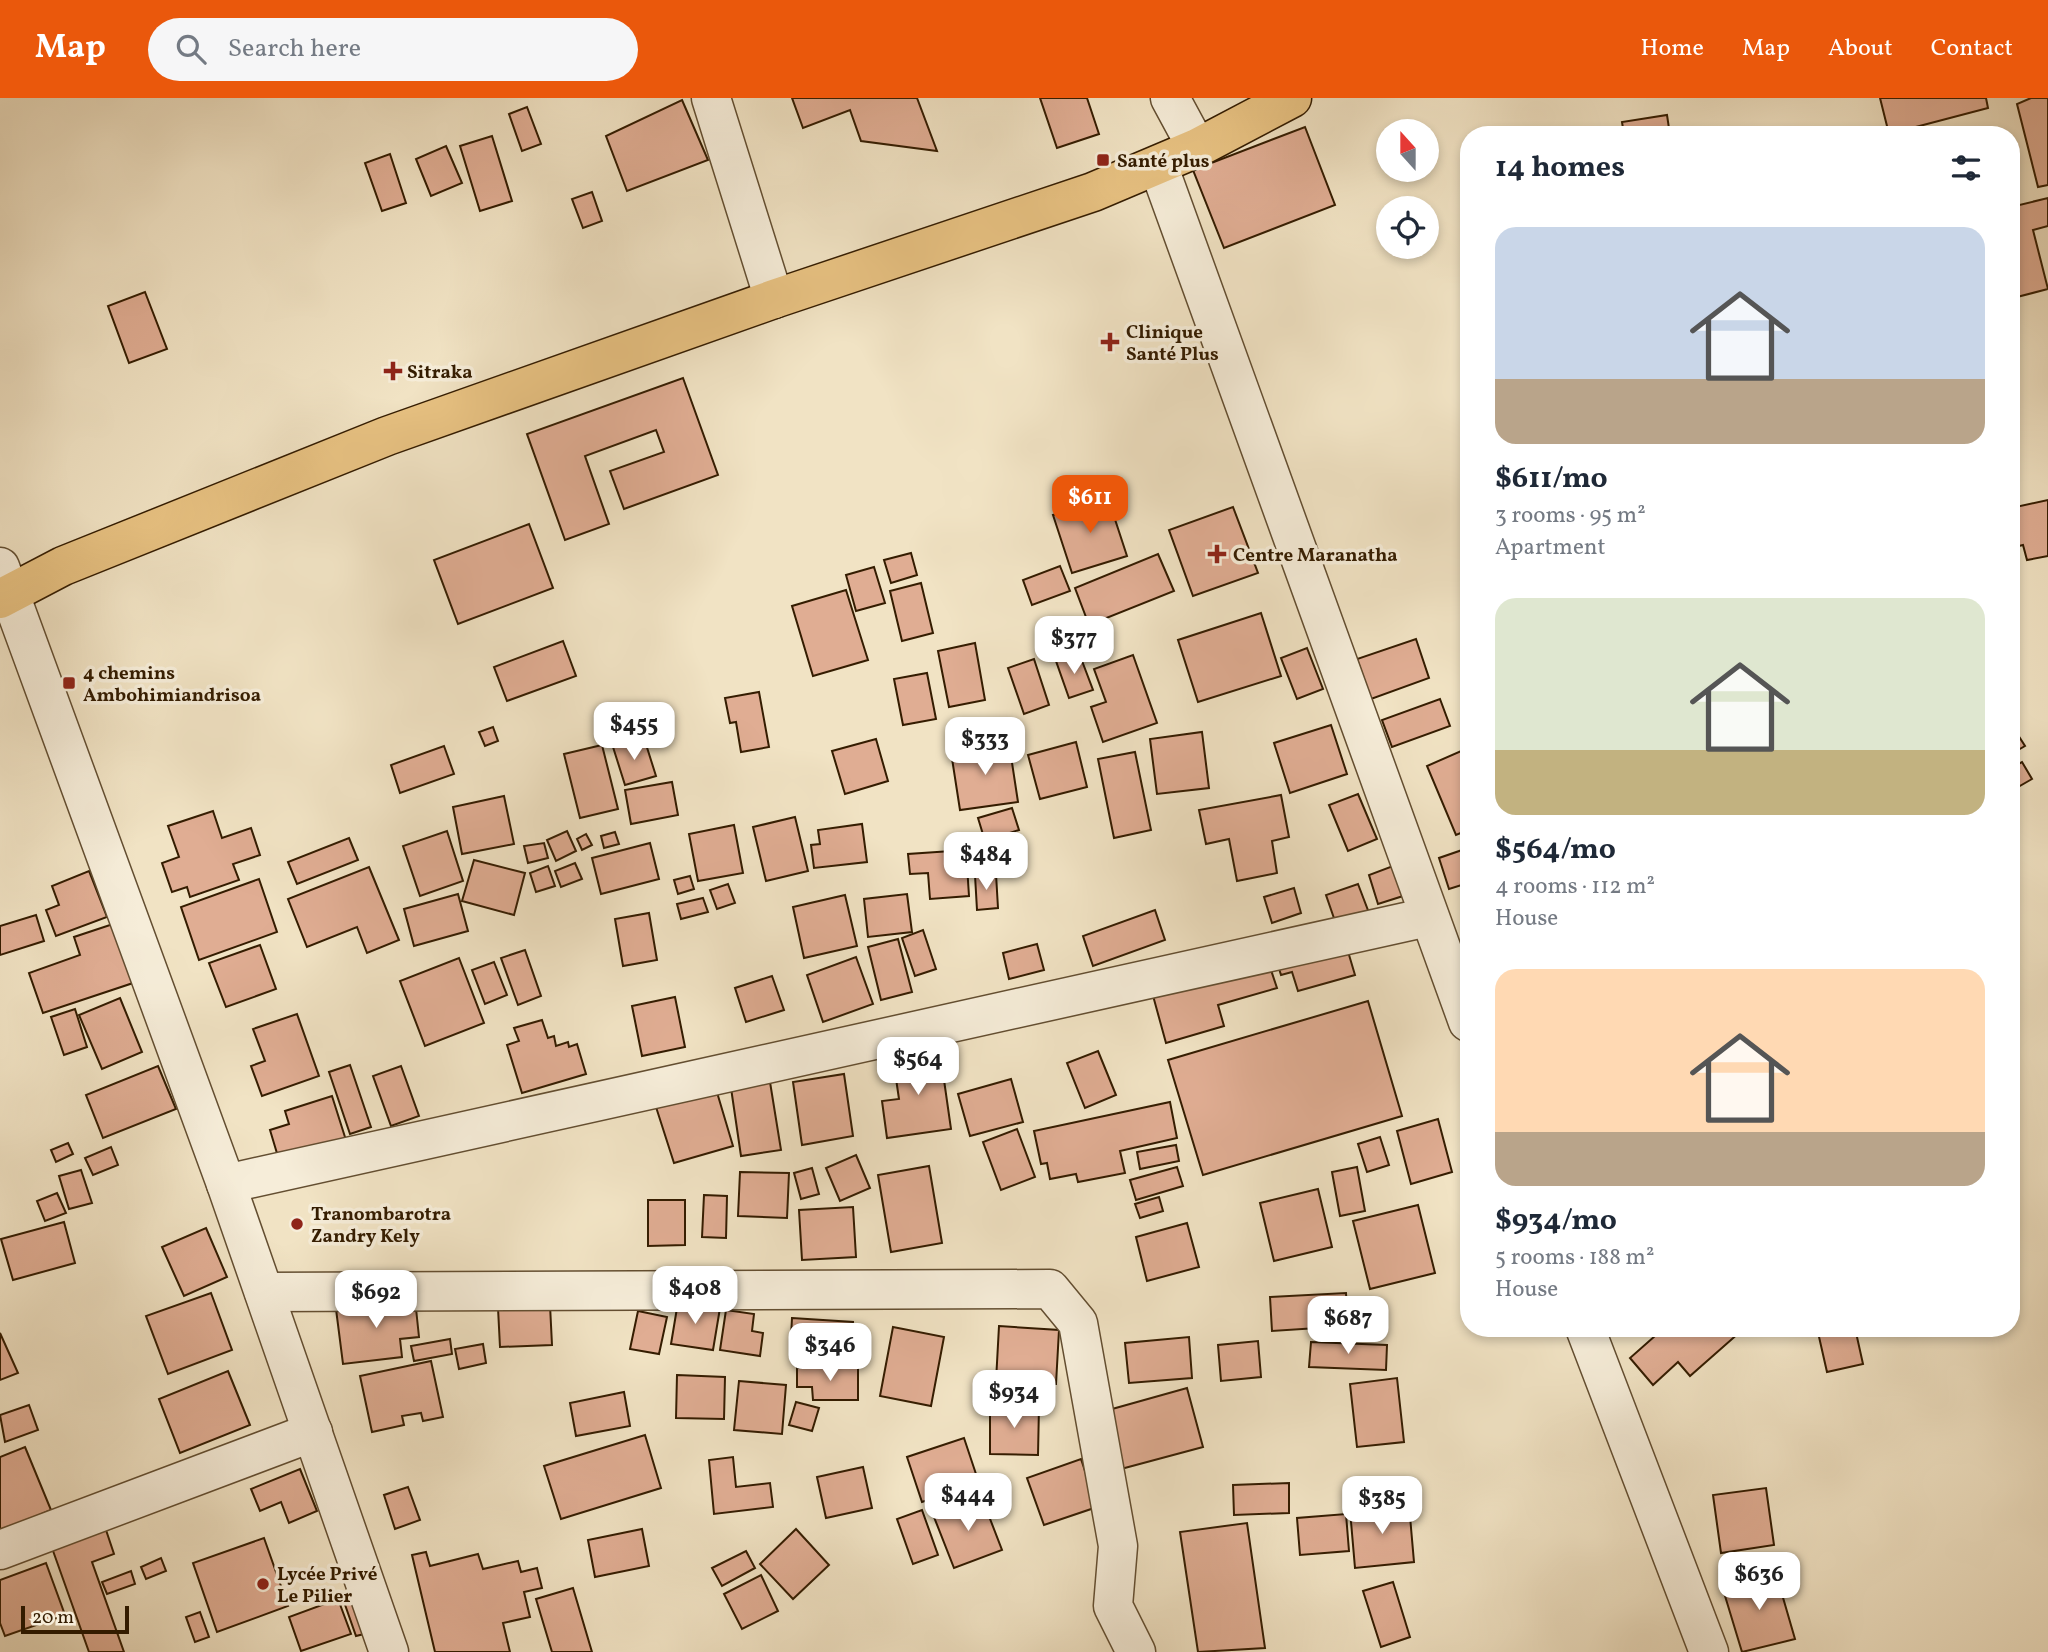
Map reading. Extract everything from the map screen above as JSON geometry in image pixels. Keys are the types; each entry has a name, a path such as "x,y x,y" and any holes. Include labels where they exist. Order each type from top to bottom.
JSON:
{"main road":[{"path":"4,587 63,566 328,458 774,299 1093,192 1196,148 1292,98"}],"street":[{"path":"711,98 774,299"},
{"path":"1170,98 1196,148"},
{"path":"1158,165 1460,1001"},
{"path":"4,587 226,1184 389,1652"},
{"path":"226,1184 1428,917"},
{"path":"264,1292 1050,1289 1078,1323 1118,1546 1113,1606 1136,1652"},
{"path":"1588,1337 1709,1652"},
{"path":"0,1550 313,1432"}],"building":[{"path":"792,98 917,98 937,151 861,141 850,110 803,128"},
{"path":"1040,98 1087,98 1099,134 1057,148"},
{"path":"1880,98 1986,98 1988,108 1919,126 1887,126"},
{"path":"2031,98 2048,98 2048,185 2038,187 2017,104"},
{"path":"682,100 708,160 627,191 606,136"},
{"path":"527,107 541,144 522,151 509,114"},
{"path":"1667,115 1669,126 1623,126 1622,122"},
{"path":"1305,127 1335,205 1224,248 1193,170"},
{"path":"492,136 512,201 480,211 460,146"},
{"path":"446,146 462,183 431,196 416,159"},
{"path":"390,154 406,203 382,211 365,163"},
{"path":"592,192 602,221 583,228 572,199"},
{"path":"2048,198 2048,226 2033,230 2048,289 2020,296 2020,205"},
{"path":"145,292 167,349 129,363 108,306"},
{"path":"683,378 718,475 624,509 610,471 664,452 656,430 585,456 609,524 565,540 527,434"},
{"path":"1108,498 1127,556 1072,573 1053,515"},
{"path":"2048,500 2048,556 2027,560 2023,545 2020,546 2020,506"},
{"path":"1233,507 1258,573 1193,596 1169,530"},
{"path":"529,524 553,588 458,624 434,560"},
{"path":"911,553 917,575 891,583 884,560"},
{"path":"1158,554 1174,591 1089,625 1075,588"},
{"path":"1060,566 1070,591 1032,605 1023,580"},
{"path":"874,567 885,603 856,611 846,575"},
{"path":"921,583 933,633 902,641 890,591"},
{"path":"846,590 868,660 813,676 792,606"},
{"path":"1261,613 1281,676 1198,702 1178,640"},
{"path":"1416,639 1429,678 1371,699 1357,659"},
{"path":"563,641 576,676 507,701 494,667"},
{"path":"975,643 985,700 949,707 938,651"},
{"path":"1307,648 1323,689 1297,699 1281,658"},
{"path":"1079,653 1093,690 1069,698 1056,661"},
{"path":"1133,655 1157,723 1103,742 1091,707 1106,702 1094,669"},
{"path":"1034,659 1049,705 1024,714 1008,668"},
{"path":"927,673 936,719 903,725 894,679"},
{"path":"759,692 769,747 741,752 736,722 730,723 725,698"},
{"path":"1440,699 1450,726 1392,747 1382,720"},
{"path":"1331,725 1347,774 1290,793 1274,743"},
{"path":"493,727 498,741 485,746 479,732"},
{"path":"1202,732 1209,788 1157,794 1150,739"},
{"path":"644,738 656,776 625,785 613,747"},
{"path":"876,739 888,781 845,794 832,751"},
{"path":"1076,742 1087,787 1040,799 1028,755"},
{"path":"1009,743 1018,802 960,810 951,752"},
{"path":"602,745 618,809 580,818 564,754"},
{"path":"444,746 454,774 400,793 391,765"},
{"path":"1135,752 1151,830 1114,838 1098,759"},
{"path":"1460,752 1460,833 1456,835 1427,766"},
{"path":"2022,762 2032,779 2020,786"},
{"path":"672,782 678,815 631,824 625,790"},
{"path":"1358,794 1377,839 1348,851 1329,805"},
{"path":"1281,795 1289,837 1272,841 1277,873 1237,881 1229,839 1206,844 1199,810"},
{"path":"504,796 514,844 462,854 453,807"},
{"path":"1012,808 1019,830 985,841 978,818"},
{"path":"213,811 222,838 251,828 260,855 233,864 239,880 190,897 187,887 172,892 162,863 179,857 168,826"},
{"path":"795,817 808,871 766,881 753,827"},
{"path":"862,824 867,862 814,868 811,845 820,844 818,830"},
{"path":"734,825 743,873 698,881 689,834"},
{"path":"447,831 463,881 420,896 403,846"},
{"path":"567,831 576,851 556,861 547,840"},
{"path":"615,832 619,844 604,848 601,836"},
{"path":"586,834 592,845 582,850 577,839"},
{"path":"349,838 358,860 297,884 288,862"},
{"path":"544,843 548,858 528,863 524,846"},
{"path":"650,843 659,879 601,894 592,858"},
{"path":"966,850 969,896 930,899 928,873 910,874 908,854"},
{"path":"1460,851 1460,886 1449,889 1439,858"},
{"path":"474,860 525,873 514,915 462,901"},
{"path":"575,863 582,879 561,887 555,871"},
{"path":"548,866 555,886 536,892 530,873"},
{"path":"1393,866 1403,896 1378,904 1369,875"},
{"path":"369,867 399,940 367,953 357,927 307,947 288,899"},
{"path":"89,871 107,917 56,936 46,910 59,905 52,886"},
{"path":"996,874 998,908 977,910 975,875"},
{"path":"690,876 694,889 678,894 674,880"},
{"path":"259,879 277,932 199,960 181,907"},
{"path":"728,884 735,903 717,909 710,890"},
{"path":"1358,884 1369,913 1336,924 1326,895"},
{"path":"1294,888 1301,913 1272,923 1264,897"},
{"path":"458,894 468,931 414,946 404,909"},
{"path":"907,894 912,932 868,937 864,899"},
{"path":"845,895 857,946 804,958 793,907"},
{"path":"703,898 708,912 681,919 677,904"},
{"path":"1155,910 1165,940 1093,966 1083,936"},
{"path":"649,913 657,960 623,966 615,919"},
{"path":"36,915 44,941 0,955 0,926"},
{"path":"113,924 133,983 43,1013 29,973 80,955 74,937"},
{"path":"923,930 936,969 915,976 902,938"},
{"path":"1344,938 1355,975 1298,991 1292,972 1281,975 1276,959"},
{"path":"898,939 912,992 881,1000 868,947"},
{"path":"1037,944 1044,970 1009,979 1003,953"},
{"path":"260,945 276,989 226,1007 209,963"},
{"path":"525,950 541,996 518,1005 501,958"},
{"path":"856,957 873,1004 823,1022 807,975"},
{"path":"459,958 484,1023 425,1046 400,981"},
{"path":"1267,958 1277,988 1218,1005 1224,1026 1166,1043 1152,992"},
{"path":"494,962 507,995 485,1004 472,970"},
{"path":"772,976 784,1010 746,1022 735,988"},
{"path":"675,997 685,1047 642,1056 632,1006"},
{"path":"120,998 142,1052 102,1069 79,1015"},
{"path":"1368,1001 1402,1116 1203,1175 1168,1060"},
{"path":"75,1009 87,1047 64,1055 51,1017"},
{"path":"297,1014 319,1076 262,1096 251,1066 265,1061 253,1029"},
{"path":"542,1020 548,1038 554,1036 556,1046 568,1042 569,1047 577,1044 586,1074 522,1093 507,1045 519,1041 514,1028"},
{"path":"1098,1051 1116,1095 1085,1108 1067,1063"},
{"path":"940,1052 951,1129 887,1138 882,1101 899,1099 893,1058"},
{"path":"350,1065 371,1127 350,1134 329,1072"},
{"path":"158,1066 176,1109 103,1138 86,1095"},
{"path":"401,1066 419,1116 391,1126 373,1076"},
{"path":"844,1074 853,1136 802,1145 793,1082"},
{"path":"1011,1079 1023,1122 970,1136 958,1094"},
{"path":"770,1082 781,1150 741,1156 731,1088"},
{"path":"716,1089 733,1146 674,1163 656,1107"},
{"path":"332,1096 351,1156 279,1160 270,1130 289,1124 285,1111"},
{"path":"1170,1102 1177,1138 1120,1151 1125,1173 1078,1182 1076,1174 1050,1179 1047,1163 1041,1164 1034,1131"},
{"path":"1438,1119 1452,1172 1411,1184 1397,1131"},
{"path":"1017,1129 1035,1177 1001,1190 983,1142"},
{"path":"1380,1137 1389,1165 1367,1172 1358,1144"},
{"path":"68,1143 73,1154 56,1162 51,1150"},
{"path":"1176,1145 1179,1161 1140,1169 1137,1152"},
{"path":"111,1147 118,1165 93,1175 85,1158"},
{"path":"856,1155 870,1188 840,1201 826,1168"},
{"path":"929,1166 942,1243 891,1252 878,1175"},
{"path":"1177,1167 1183,1186 1136,1200 1130,1180"},
{"path":"1357,1167 1365,1211 1340,1216 1332,1172"},
{"path":"812,1168 819,1194 801,1199 794,1173"},
{"path":"81,1170 92,1203 69,1209 59,1176"},
{"path":"740,1172 789,1173 787,1218 738,1216"},
{"path":"1318,1189 1332,1247 1274,1261 1260,1203"},
{"path":"57,1193 66,1213 45,1221 37,1201"},
{"path":"704,1195 727,1196 726,1238 702,1237"},
{"path":"1159,1197 1163,1211 1140,1218 1135,1204"},
{"path":"648,1200 685,1200 685,1245 648,1246"},
{"path":"1418,1205 1435,1273 1370,1289 1353,1221"},
{"path":"853,1207 856,1257 802,1260 799,1210"},
{"path":"64,1222 75,1263 13,1280 1,1239"},
{"path":"1187,1223 1199,1267 1147,1281 1136,1237"},
{"path":"206,1228 227,1277 184,1296 162,1247"},
{"path":"211,1293 232,1350 168,1374 146,1316"},
{"path":"1346,1293 1348,1326 1272,1331 1270,1297"},
{"path":"415,1299 419,1337 400,1339 402,1357 343,1364 336,1309"},
{"path":"678,1302 720,1308 713,1350 671,1344"},
{"path":"550,1305 552,1345 500,1347 498,1308"},
{"path":"726,1310 754,1314 752,1331 763,1333 760,1356 720,1350"},
{"path":"638,1311 667,1317 659,1354 630,1349"},
{"path":"792,1318 853,1322 851,1360 790,1356"},
{"path":"999,1326 1059,1330 1056,1384 996,1381"},
{"path":"893,1327 944,1337 931,1406 880,1396"},
{"path":"0,1333 18,1373 0,1380"},
{"path":"1189,1337 1192,1378 1129,1383 1125,1343"},
{"path":"1654,1337 1734,1337 1690,1376 1678,1362 1653,1385 1630,1358"},
{"path":"1819,1337 1857,1337 1863,1364 1827,1372"},
{"path":"450,1339 452,1354 414,1361 411,1346"},
{"path":"1258,1341 1261,1377 1221,1381 1218,1345"},
{"path":"1311,1342 1387,1345 1386,1370 1309,1367"},
{"path":"483,1344 486,1363 459,1369 455,1349"},
{"path":"431,1361 443,1417 423,1421 421,1413 402,1416 404,1425 372,1432 360,1376"},
{"path":"797,1368 858,1368 858,1400 813,1400 812,1387 797,1387"},
{"path":"228,1371 250,1425 180,1453 159,1399"},
{"path":"677,1375 725,1377 724,1419 676,1418"},
{"path":"1397,1378 1404,1442 1357,1447 1350,1384"},
{"path":"739,1381 786,1385 782,1434 734,1430"},
{"path":"1187,1388 1203,1447 1121,1469 1105,1411"},
{"path":"624,1392 630,1426 576,1436 570,1403"},
{"path":"796,1402 819,1408 812,1431 789,1425"},
{"path":"29,1405 38,1430 5,1442 0,1415"},
{"path":"990,1405 1039,1406 1038,1455 990,1454"},
{"path":"645,1435 661,1488 561,1519 544,1466"},
{"path":"964,1438 979,1483 922,1502 907,1457"},
{"path":"25,1447 51,1510 0,1532 0,1457"},
{"path":"733,1457 736,1487 770,1483 773,1507 714,1514 709,1460"},
{"path":"1081,1459 1097,1507 1044,1525 1027,1478"},
{"path":"863,1467 872,1508 826,1518 817,1477"},
{"path":"300,1469 317,1511 289,1523 281,1502 260,1511 251,1489"},
{"path":"1289,1483 1289,1513 1234,1515 1233,1485"},
{"path":"408,1487 420,1520 395,1529 384,1495"},
{"path":"1766,1488 1774,1545 1721,1553 1713,1495"},
{"path":"982,1498 1002,1550 954,1568 934,1517"},
{"path":"1409,1505 1414,1562 1355,1568 1350,1510"},
{"path":"922,1510 938,1555 913,1564 897,1519"},
{"path":"1346,1514 1349,1551 1300,1555 1297,1518"},
{"path":"1247,1523 1265,1648 1198,1652 1180,1532"},
{"path":"642,1529 649,1566 595,1577 588,1540"},
{"path":"796,1529 829,1565 793,1599 760,1564"},
{"path":"106,1530 114,1554 92,1562 124,1652 89,1652 52,1548"},
{"path":"264,1538 288,1606 217,1632 193,1563"},
{"path":"746,1551 755,1568 722,1586 712,1568"},
{"path":"426,1552 430,1566 478,1554 483,1569 518,1561 521,1572 537,1568 542,1588 524,1592 530,1617 503,1623 510,1652 435,1652 412,1555"},
{"path":"161,1558 166,1571 146,1579 141,1567"},
{"path":"46,1563 65,1615 5,1636 0,1623 0,1580"},
{"path":"1775,1570 1795,1639 1742,1652 1722,1586"},
{"path":"131,1571 135,1584 107,1594 102,1582"},
{"path":"761,1575 778,1611 742,1629 724,1594"},
{"path":"1393,1582 1410,1637 1381,1647 1363,1591"},
{"path":"573,1588 592,1652 552,1652 536,1599"},
{"path":"355,1595 368,1633 356,1636 343,1599"},
{"path":"338,1599 351,1634 301,1651 289,1617"},
{"path":"200,1612 209,1637 195,1642 186,1617"}],"place":[{"name":"Santé plus","path":"1103,160"},
{"name":"Clinique Santé Plus","path":"1110,342"},
{"name":"Sitraka","path":"393,371"},
{"name":"Centre Maranatha","path":"1217,554"},
{"name":"4 chemins Ambohimiandrisoa","path":"69,683"},
{"name":"Tranombarotra Zandry Kely","path":"297,1224"},
{"name":"Lycée Privé Le Pilier","path":"263,1584"}]}
